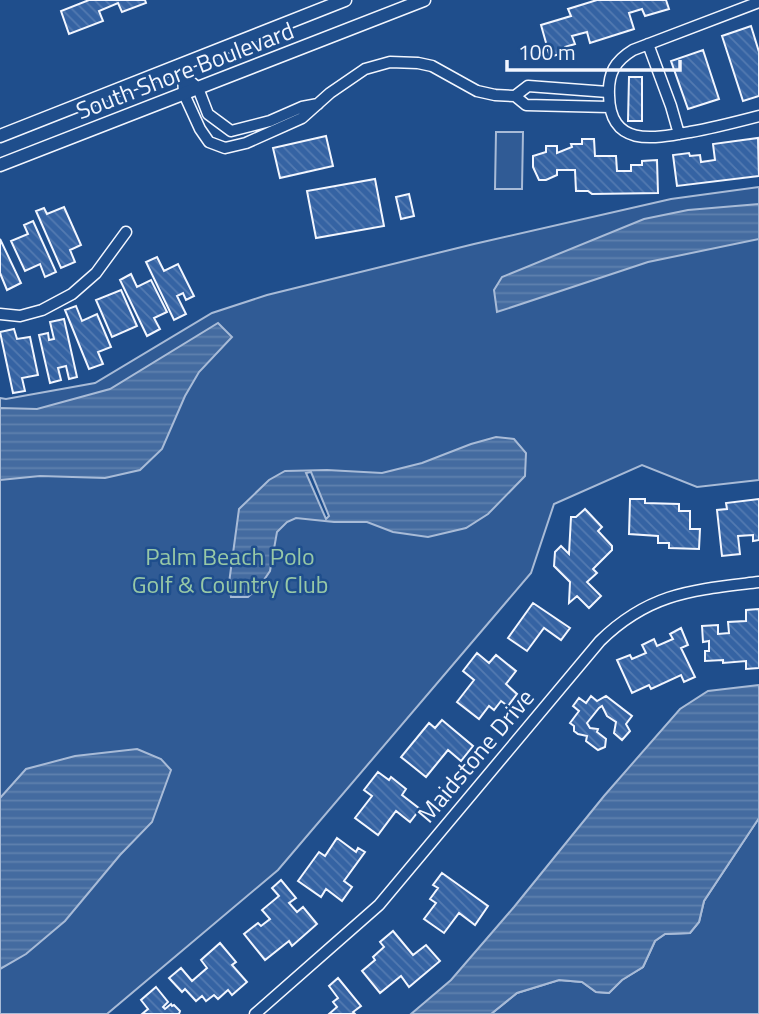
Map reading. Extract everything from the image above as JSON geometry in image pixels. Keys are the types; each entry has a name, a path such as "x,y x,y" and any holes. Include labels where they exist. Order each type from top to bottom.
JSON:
{"street":[{"name":"South Shore Boulevard","path":"0,136 181,70 345,0"},
{"name":"South Shore Boulevard","path":"0,165 184,94 400,4 424,0"},
{"path":"759,2 633,50 616,63 608,92 610,114 617,124 624,131 644,139 714,128 759,116"},
{"path":"648,44 679,134"},
{"path":"181,70 184,94 200,129 209,142 225,148 246,143 302,118 330,93 365,69 390,62 432,66 477,91 515,96 526,105 610,107"},
{"path":"181,70 198,88 208,114 231,131 318,104"},
{"path":"515,96 528,86 608,92"},
{"path":"0,314 20,316 42,310 72,294 96,273 126,232"},
{"name":"Maidstone Drive","path":"255,1014 379,905 611,630 637,611 675,594 759,582"}],"green space":[{"path":"496,132 523,132 522,189 495,189"},
{"name":"Palm Beach Polo Golf & Country Club","path":"759,187 759,480 697,487 642,465 554,504 531,573 278,870 107,1014 0,1014 0,398 95,383 212,313 267,295 671,199"},
{"path":"759,818 759,1014 491,1014 517,993 559,980 582,982 596,992 609,993 622,980 643,967 655,941 665,934 690,933 699,922 704,901"}],"shaded area":[{"path":"759,204 759,239 648,262 497,312 494,290 502,277 644,219 688,210"},
{"path":"218,323 232,337 199,372 185,396 162,449 140,470 105,478 40,476 0,480 0,408 37,409 110,389"},
{"path":"496,437 514,439 526,453 525,476 488,514 466,528 428,537 393,532 367,522 296,518 287,522 277,532 270,571 259,587 248,597 231,597 229,583 239,509 269,480 285,471 382,473 422,463"},
{"path":"759,685 759,818 704,901 699,922 690,933 665,934 655,941 643,967 622,980 609,993 596,992 582,982 559,980 517,993 491,1014 411,1014 451,980 680,709 708,691"},
{"path":"137,749 161,759 171,770 152,822 120,855 65,921 26,954 0,969 0,798 26,769 75,756"}],"pier":[{"path":"311,472 329,516 326,519 306,473"}],"building":[{"path":"89,0 145,0 146,3 122,12 118,3 99,11 103,21 69,34 61,11"},
{"path":"597,0 666,0 669,9 645,16 642,9 629,13 634,29 590,43 587,32 572,36 575,44 565,47 566,52 550,57 541,25 571,16 568,9"},
{"path":"751,26 759,52 759,96 743,101 722,36"},
{"path":"703,50 719,99 688,109 671,61"},
{"path":"629,77 642,77 642,121 628,121"},
{"path":"326,136 333,166 280,178 273,148"},
{"path":"758,138 759,176 677,186 673,155 689,153 690,156 700,155 701,162 715,160 713,144"},
{"path":"582,139 594,139 595,156 616,156 617,171 631,171 631,165 657,160 658,193 592,194 588,191 576,191 575,170 557,170 557,175 539,180 533,167 533,156 546,152 546,146 557,146 557,153 572,147 571,144 582,144"},
{"path":"375,179 384,226 316,238 307,191"},
{"path":"409,194 414,216 401,219 396,197"},
{"path":"64,207 81,245 70,250 75,262 61,268 36,211 44,208 47,214"},
{"path":"33,221 56,272 45,277 40,264 25,271 11,241 28,234 24,225"},
{"path":"0,239 21,283 7,290 0,273"},
{"path":"157,257 164,271 178,264 194,296 186,300 183,293 177,296 186,314 174,320 146,262"},
{"path":"131,274 137,287 151,280 167,312 154,318 160,329 147,336 120,280"},
{"path":"121,290 137,326 112,337 96,300"},
{"path":"76,306 82,321 97,314 111,347 98,352 103,364 89,369 65,310"},
{"path":"64,319 77,377 69,379 66,366 58,368 61,380 50,383 39,335 48,333 49,340 54,339 50,322"},
{"path":"14,329 17,339 30,337 38,375 22,378 25,391 13,393 0,332"},
{"path":"630,499 645,499 645,503 679,504 679,511 690,511 690,529 700,529 699,549 669,548 669,543 658,543 658,536 629,534"},
{"path":"759,499 759,540 753,541 753,535 738,536 740,554 722,556 717,510 727,509 726,503"},
{"path":"585,509 602,527 598,531 612,546 612,550 593,569 597,573 587,582 601,596 589,608 577,596 569,603 570,582 554,566 555,552 561,546 569,554 571,517 576,517"},
{"path":"533,603 570,628 561,640 544,628 527,651 508,638"},
{"path":"759,609 759,668 746,669 746,661 705,661 709,641 703,642 702,626 718,625 718,634 729,633 728,622 746,621 746,610"},
{"path":"681,628 688,645 681,648 695,677 684,682 681,675 651,689 649,685 632,693 617,660 630,655 632,659 646,653 642,645 654,639 657,646 673,639 670,634"},
{"path":"477,653 489,663 496,655 516,671 506,684 517,694 508,706 501,701 494,710 489,706 479,719 457,702 474,680 463,671"},
{"path":"591,696 597,701 606,696 632,716 626,724 630,731 622,740 614,733 616,722 607,716 602,706 599,708 587,723 590,728 598,729 597,732 606,739 605,747 598,750 586,741 587,736 574,731 574,726 570,723 579,711 573,706 579,698 586,703"},
{"path":"442,720 473,746 461,761 448,750 426,777 401,757 429,723 435,728"},
{"path":"378,772 389,780 391,777 406,789 402,795 420,809 410,822 396,811 378,835 355,818 372,796 364,790"},
{"path":"337,838 356,852 358,848 365,852 344,881 352,887 342,901 326,889 321,897 298,881 319,852 325,856"},
{"path":"442,873 488,906 475,925 459,913 444,933 424,919 436,903 430,899 438,888 433,885"},
{"path":"281,880 296,898 289,903 297,912 303,907 317,924 292,946 289,941 265,960 244,934 258,923 261,926 270,919 262,910 279,896 272,888"},
{"path":"393,931 413,955 426,945 440,961 409,987 401,976 380,993 362,971 375,960 373,957 384,947 380,942"},
{"path":"220,943 236,962 232,965 247,982 232,995 228,990 218,999 214,995 206,1001 202,996 196,1001 185,989 182,992 169,978 181,968 192,981 207,968 201,960"},
{"path":"338,978 361,1006 353,1012 355,1014 329,1014 337,1007 333,1002 338,998 329,986"},
{"path":"156,987 168,1002 163,1007 165,1009 171,1004 174,1005 180,1011 179,1014 142,1014 148,1009 141,1000"}]}
